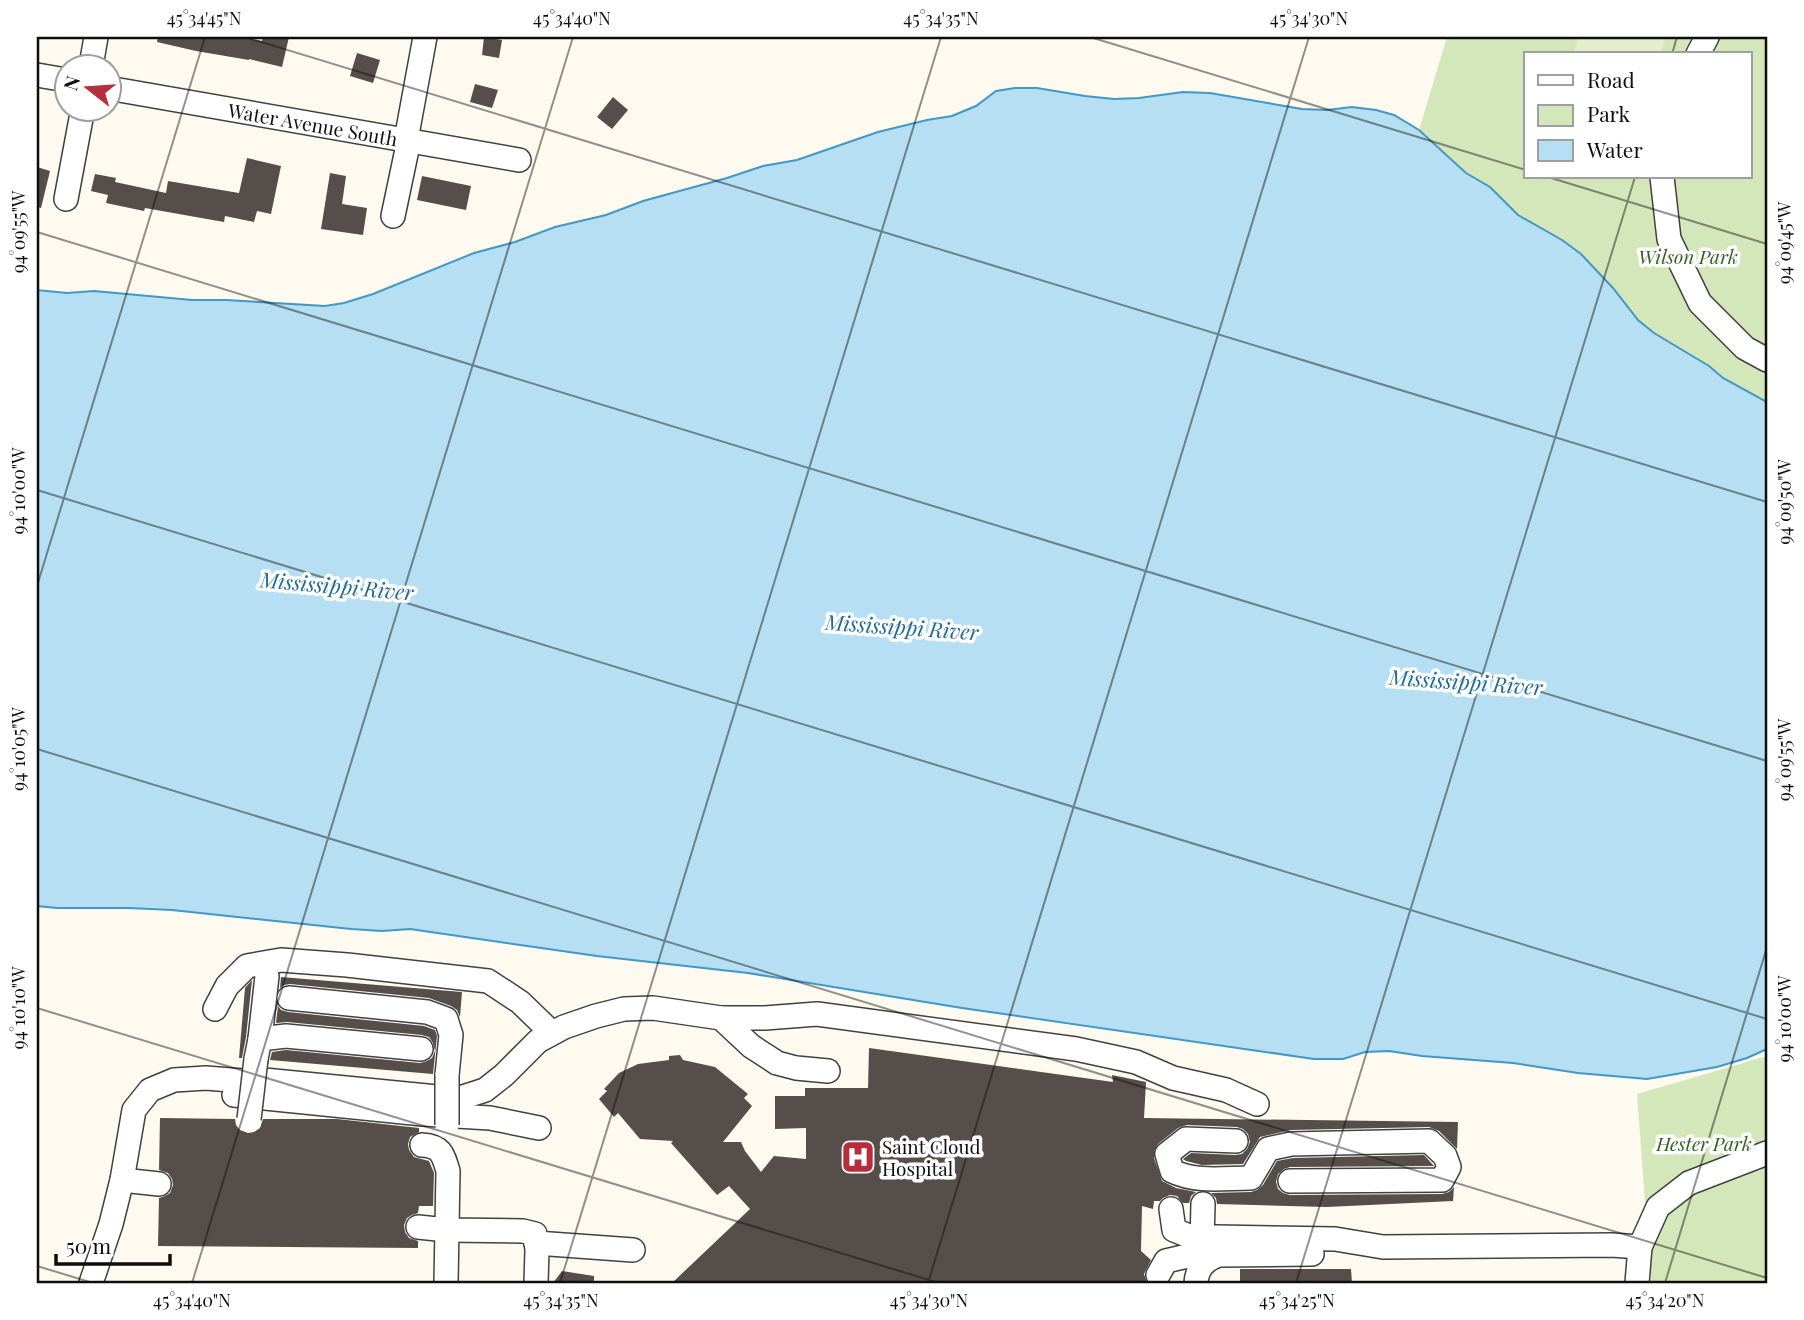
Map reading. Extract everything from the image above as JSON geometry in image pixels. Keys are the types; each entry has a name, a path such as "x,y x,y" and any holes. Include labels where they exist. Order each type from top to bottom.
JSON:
{"street":[{"path":"393,216 425,37"},
{"name":"Water Avenue South","path":"122,90 519,160"},
{"path":"66,199 80,122"},
{"path":"1662,178 1669,239 1700,303 1745,348 1767,360"},
{"path":"215,1009 227,986 247,966 281,960 488,981 520,1002 552,1033"},
{"path":"249,1119 267,976"},
{"path":"289,998 428,1012 446,1019 451,1035 447,1075 447,1125 449,1141 459,1166 457,1205 447,1222"},
{"path":"91,1283 111,1224 122,1180 134,1110 150,1090 174,1080 206,1078 264,1080 447,1098 485,1090 538,1041 552,1033 596,1016 624,1009 653,1008 721,1018 817,1014 1076,1049 1136,1062 1173,1078 1226,1090 1257,1104"},
{"path":"721,1018 751,1046 777,1063 828,1072"},
{"path":"258,1049 286,1035 421,1049"},
{"path":"150,1090 231,1094 423,1114 490,1118 539,1128"},
{"path":"1236,1141 1186,1139 1167,1154 1171,1171 1186,1178 1251,1178 1268,1149 1291,1144 1429,1141 1445,1156 1450,1167 1442,1180 1290,1181"},
{"path":"422,1145 433,1146 443,1154 448,1171 446,1283"},
{"path":"1637,1283 1640,1247 1658,1207 1689,1183 1767,1153"},
{"path":"122,1180 159,1184"},
{"path":"1196,1283 1196,1275 1205,1260 1206,1247 1202,1244 1203,1204"},
{"path":"1171,1209 1174,1230 1206,1247 1253,1255 1358,1252 1383,1247 1640,1247"},
{"path":"418,1227 447,1222 535,1234 536,1283"},
{"path":"536,1243 633,1250"},
{"path":"1157,1275 1166,1261 1206,1247"}],"green space":[{"name":"Wilson Park","path":"1447,37 1767,37 1767,402 1723,378 1709,366 1654,333 1638,320 1581,254 1518,215 1490,187 1466,173 1419,130"},
{"path":"1579,37 1666,37 1661,52 1574,52"},
{"name":"Hester Park","path":"1767,1056 1767,1283 1651,1283 1637,1094"}],"water":[{"name":"Mississippi River","path":"1037,88 1114,99 1183,92 1210,93 1302,109 1352,107 1394,115 1419,130 1466,173 1490,187 1518,215 1581,254 1638,320 1654,333 1709,366 1723,378 1767,402 1767,1049 1717,1067 1647,1079 1389,1051 1365,1052 1343,1059 1314,1059 962,1008 748,973 597,956 410,929 351,929 172,910 37,906 37,290 67,293 94,291 192,300 325,306 344,303 474,253 555,227 606,215 643,201 763,166 797,160 878,132 952,116 976,106 996,91"}],"building":[{"path":"158,37 241,37 262,41 263,37 289,37 282,67 157,42"},
{"path":"484,37 502,40 499,58 482,55"},
{"path":"357,53 380,60 373,83 350,76"},
{"path":"475,84 498,90 492,108 470,102"},
{"path":"613,97 628,110 612,129 597,117"},
{"path":"247,158 281,166 271,214 257,211 254,222 225,216 224,222 145,208 144,211 106,203 108,195 91,191 95,174 116,178 115,182 166,193 168,181 239,193"},
{"path":"37,167 50,171 41,208 37,207"},
{"path":"330,173 346,176 342,204 367,208 363,235 321,229"},
{"path":"422,176 471,186 466,210 417,200"},
{"path":"281,977 462,992 460,1017 457,1010 451,1006 429,998 290,984 280,988"},
{"path":"252,980 246,1037 242,1058 239,1058 245,988"},
{"path":"278,1006 288,1012 424,1026 435,1030 437,1036 433,1074 270,1060 272,1052 286,1050 420,1063 432,1058 435,1051 429,1037 422,1035 276,1023"},
{"path":"869,1048 1113,1082 1112,1075 1146,1082 1144,1118 1458,1122 1457,1149 1439,1131 1429,1127 1291,1130 1260,1137 1243,1164 1202,1165 1183,1159 1191,1153 1242,1154 1250,1142 1248,1134 1237,1127 1187,1125 1178,1128 1158,1144 1154,1158 1162,1181 1176,1188 1196,1192 1189,1203 1183,1203 1177,1196 1170,1195 1160,1201 1154,1201 1153,1209 1142,1206 1141,1251 1151,1260 1144,1274 1147,1283 672,1283 750,1209 729,1186 717,1195 671,1143 673,1141 640,1139 618,1113 614,1117 599,1099 607,1091 604,1089 619,1073 638,1064 669,1060 669,1056 680,1055 683,1060 715,1067 748,1094 744,1098 752,1106 723,1142 741,1142 761,1172 774,1156 806,1159 806,1128 775,1129 775,1096 805,1096 805,1088 868,1088"},
{"path":"160,1118 235,1119 240,1130 248,1133 260,1128 263,1119 337,1119 419,1128 419,1132 410,1137 409,1150 414,1157 429,1161 434,1173 433,1206 419,1206 418,1213 407,1218 404,1225 409,1238 418,1241 418,1248 158,1246 159,1198 170,1193 173,1185 168,1173 159,1170"},
{"path":"1424,1155 1434,1166 1290,1167 1278,1174 1276,1182 1278,1189 1290,1195 1442,1194 1454,1187 1453,1201 1327,1207 1217,1204 1211,1193 1257,1190 1263,1185 1277,1161 1293,1158"},
{"path":"1240,1269 1351,1269 1352,1283 1240,1283"},
{"path":"562,1271 594,1276 594,1283 553,1283"}],"place":[{"name":"Saint Cloud Hospital","path":"858,1157"}]}
